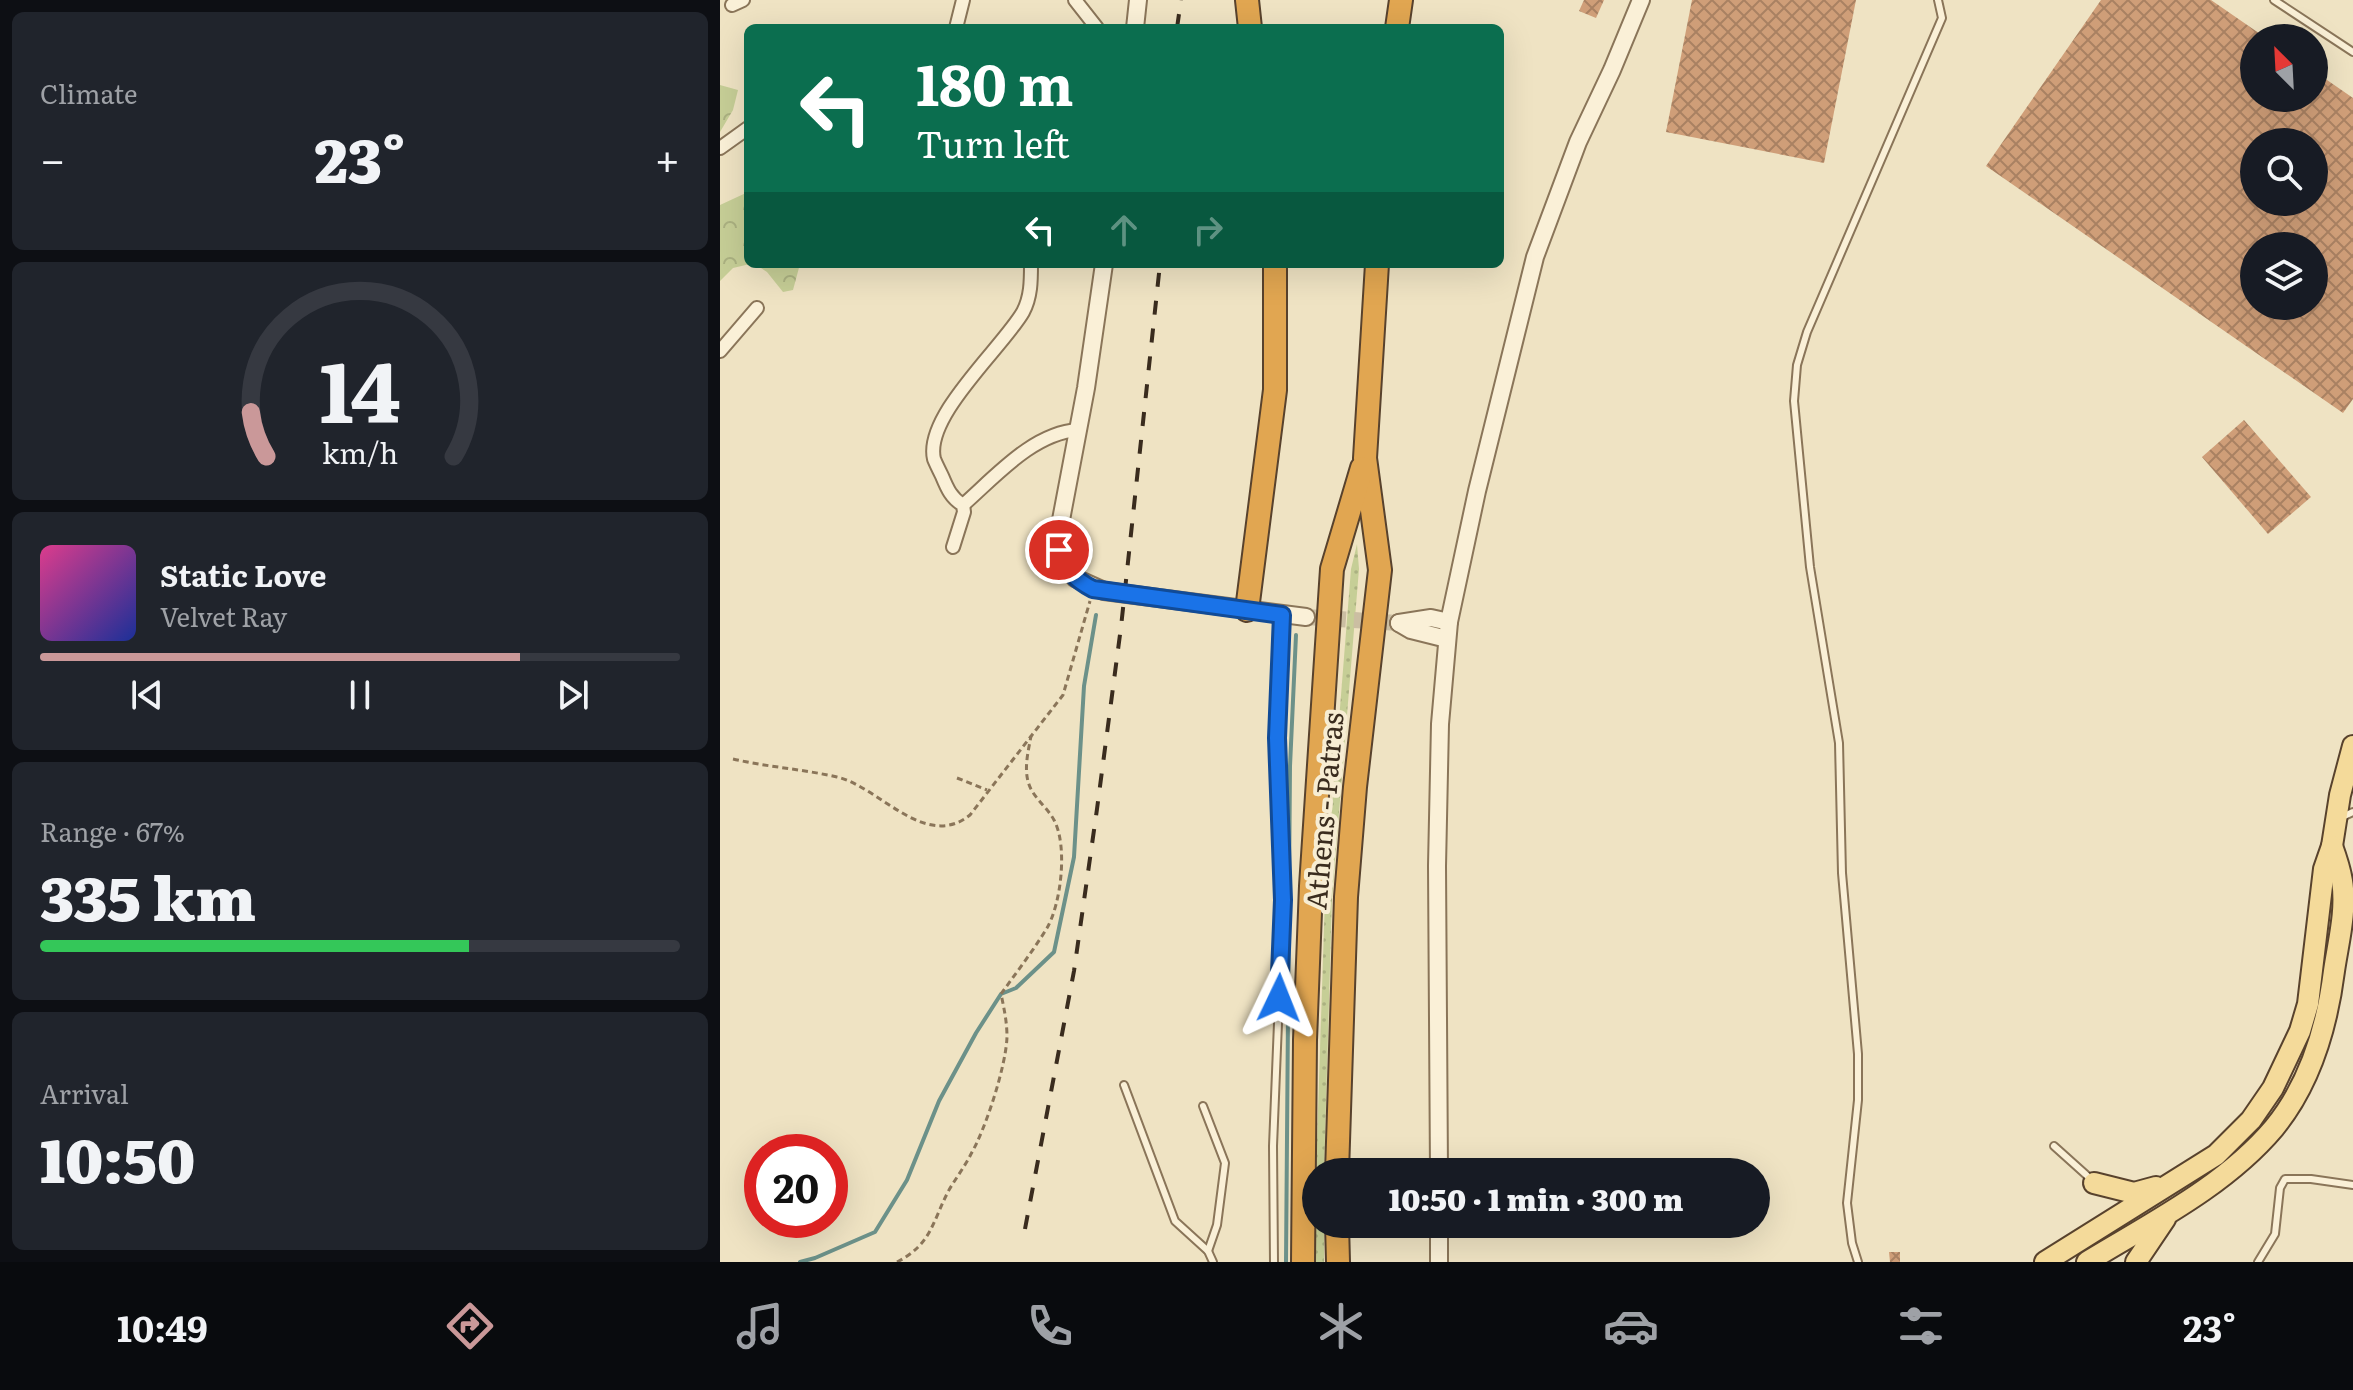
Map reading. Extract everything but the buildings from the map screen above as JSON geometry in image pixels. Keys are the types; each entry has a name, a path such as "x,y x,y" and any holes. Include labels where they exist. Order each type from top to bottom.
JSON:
{"highway":[{"path":"1247,0 1250,24"},
{"path":"1398,24 1401,0"},
{"path":"1247,610 1275,390 1275,268"},
{"name":"Athens - Patras","path":"1337,1158 1346,897 1355,787 1380,570 1365,458 1377,268"},
{"name":"Athens - Patras","path":"1303,1262 1305,1040 1311,895 1332,569 1365,458"},
{"path":"1337,1238 1338,1262"}],"main road":[{"path":"2045,1262 2096,1231 2121,1202 2175,1182 2216,1155 2237,1136 2273,1088 2300,1031 2308,1004 2324,869 2345,815 2353,746"},
{"path":"2096,1257 2174,1209 2227,1171 2273,1128 2298,1089 2320,1041 2330,1007 2342,918 2343,882 2332,846"},
{"path":"2094,1183 2134,1193 2175,1182"},
{"path":"2094,1183 2100,1191 2104,1214 2096,1231"},
{"path":"2134,1262 2174,1209"},
{"path":"2096,1257 2114,1253 2125,1262"}],"street":[{"path":"957,24 963,0"},
{"path":"1075,0 1094,24"},
{"path":"1135,24 1138,0"},
{"path":"1439,1158 1437,866 1440,724 1448,630 1477,491 1535,257 1578,142 1641,0"},
{"path":"720,148 744,131"},
{"path":"963,505 953,499 934,458 937,435 967,382 1021,316 1028,302 1031,268"},
{"path":"1103,268 1057,541 1062,560 1075,578 1093,589 1306,617"},
{"path":"720,351 757,308"},
{"path":"963,505 1005,467 1040,442 1062,431 1078,430"},
{"path":"953,547 964,512 963,505"},
{"path":"1439,1238 1439,1262"}],"lane":[{"path":"1858,1262 1852,1243 1847,1203 1858,1100 1858,1054 1842,873 1839,743 1810,567 1794,401 1797,365 1807,332 1942,18 1938,0"},
{"path":"2274,0 2353,52"},
{"path":"1274,1262 1273,1146 1283,900 1277,738 1282,615"},
{"path":"1124,1085 1175,1221 1208,1251 1213,1262"},
{"path":"1203,1106 1225,1163 1217,1225 1208,1251"},
{"path":"2054,1146 2138,1219 2140,1230 2134,1262"},
{"path":"2258,1262 2275,1234 2280,1211 2280,1188 2285,1179 2353,1185"}],"path":[{"path":"733,759 839,777 924,824 958,824 970,815 1063,695 1093,589"},
{"path":"897,1262 914,1253 927,1238 947,1194 973,1152 992,1105 1006,1048 1001,994 1047,928 1053,913 1061,869 1060,832 1029,782 1031,736"},
{"path":"957,778 987,791"}],"green space":[{"path":"720,85 738,90 733,110 720,132"},
{"path":"744,194 744,265 733,268 720,281 720,205"},
{"path":"761,268 799,268 793,290 783,292"},
{"path":"1357,544 1359,569 1332,898 1324,1158 1316,1158 1325,897 1351,569"},
{"path":"1316,1238 1324,1238 1324,1262 1316,1262"}],"waterway":[{"path":"800,1262 875,1232 907,1180 939,1101 976,1033 1001,994 1016,988 1054,952 1074,857 1084,686 1096,615"},
{"path":"1286,1262 1290,766 1296,635"}],"tunnel":[{"path":"1306,617 1399,623"}],"railway":[{"path":"1178,24 1181,0"},
{"path":"1025,1229 1074,971 1097,809 1121,627 1160,268"}],"route":[{"path":"1059,550 1075,578 1093,589 1282,615 1277,738 1283,900 1279,998"}]}
